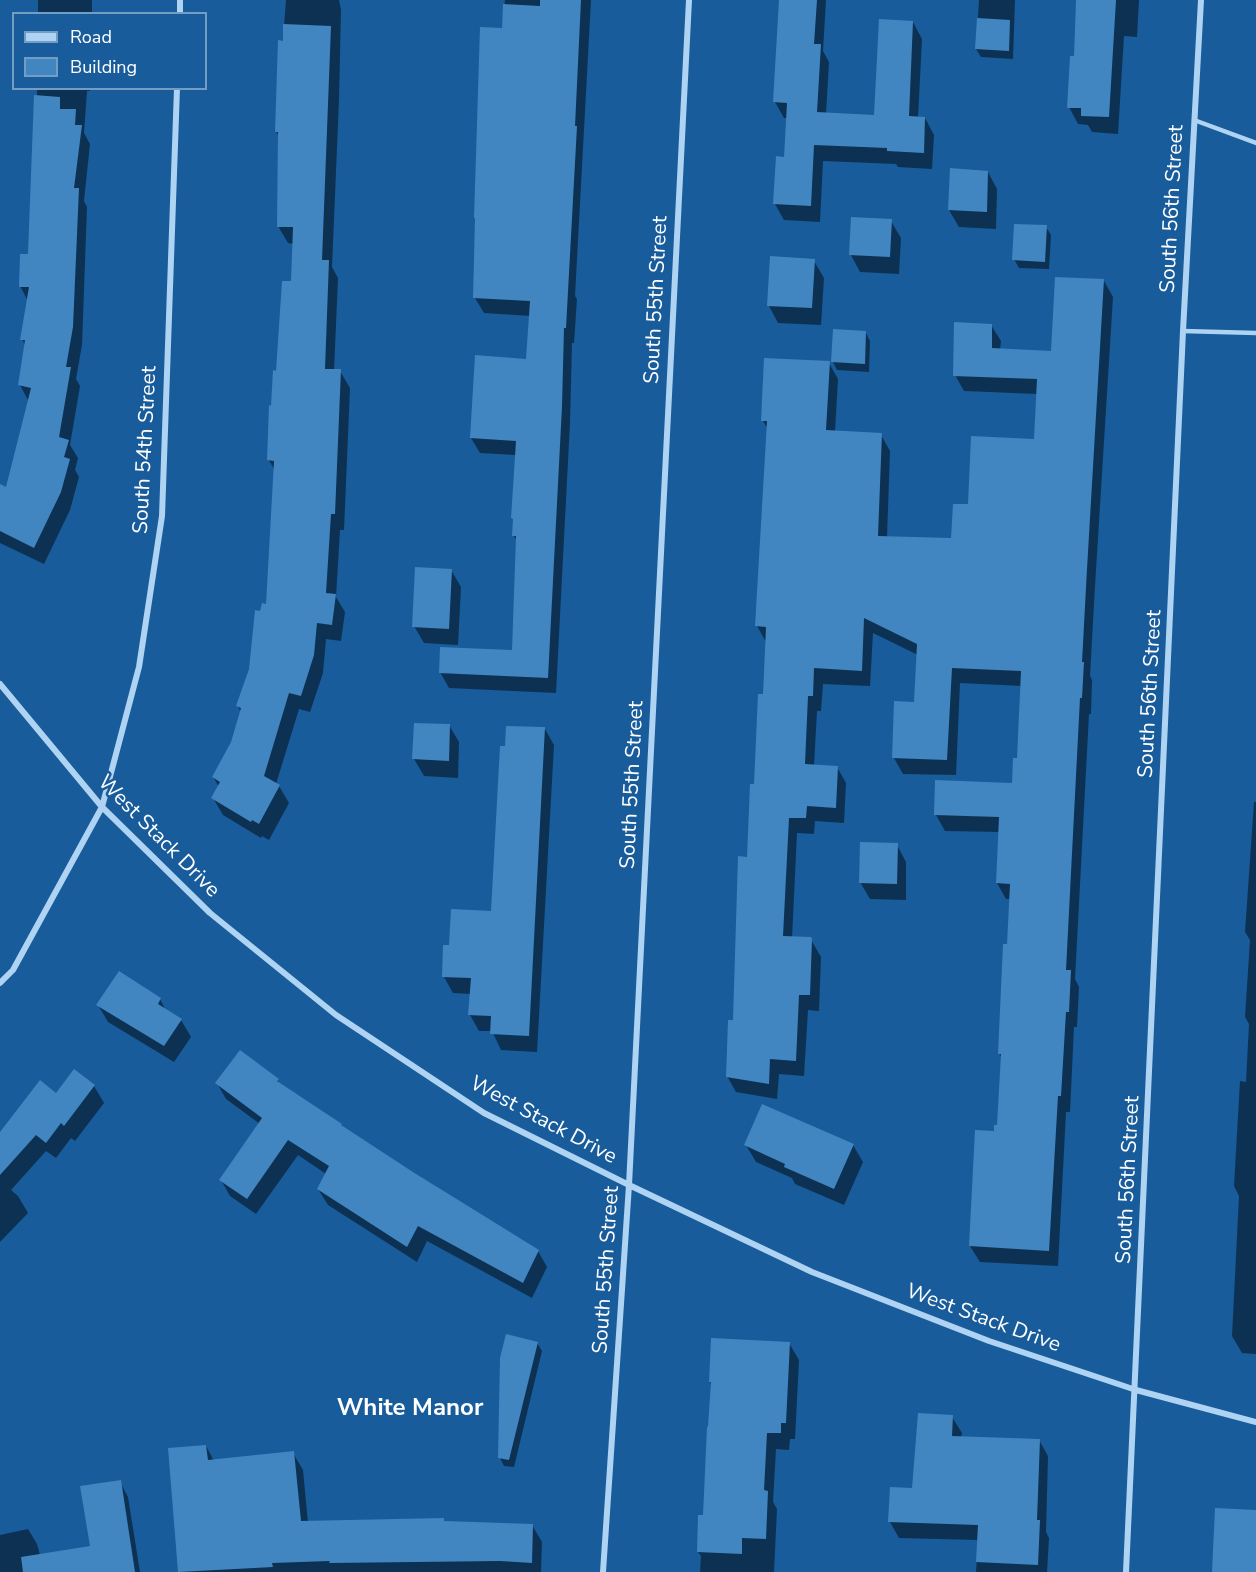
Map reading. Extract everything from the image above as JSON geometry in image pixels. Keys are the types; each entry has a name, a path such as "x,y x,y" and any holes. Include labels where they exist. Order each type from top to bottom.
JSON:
{"street":[{"name":"South 55th Street","path":"603,1572 629,1185 689,0"},
{"name":"South 56th Street","path":"1126,1572 1183,331 1201,0"},
{"name":"South 54th Street","path":"0,983 13,970 102,807 139,667 162,516 177,90"},
{"name":"West Stack Drive","path":"0,684 102,807 210,913 336,1015 484,1113 812,1272 989,1341 1136,1390 1256,1422"}],"lane":[{"path":"1194,120 1256,143"},
{"path":"1183,331 1256,333"}],"building":[{"path":"540,0 581,0 575,126 577,126 566,328 564,328 548,678 439,673 440,647 512,650 516,536 512,536 513,519 511,518 516,441 470,438 475,355 526,359 530,301 473,298 480,27 502,28 503,4 540,6"},
{"path":"779,0 817,0 814,44 821,44 817,112 874,115 879,19 913,21 909,116 925,117 924,153 887,151 887,148 814,145 811,206 773,204 776,156 784,157 787,103 773,102"},
{"path":"1076,0 1116,0 1109,117 1081,116 1081,108 1067,108 1070,56 1074,56"},
{"path":"977,18 1010,20 1009,51 975,49"},
{"path":"283,24 331,26 322,260 329,260 325,369 341,369 335,514 331,514 326,593 336,594 332,625 317,623 314,655 301,696 289,693 264,776 280,785 259,824 252,820 251,822 211,798 220,782 212,777 231,742 241,708 236,706 249,669 255,610 260,611 262,603 266,604 274,461 267,460 269,405 271,406 273,370 276,371 282,281 291,281 293,227 277,227 278,132 275,132 278,40 283,41"},
{"path":"34,95 60,97 60,109 76,109 75,125 82,125 74,188 79,188 73,327 66,367 71,367 59,437 69,440 64,457 70,459 61,492 34,548 0,531 0,484 6,487 31,388 18,385 25,340 20,340 29,287 19,287 20,254 28,254"},
{"path":"950,168 988,171 987,212 948,210"},
{"path":"851,217 892,219 890,257 849,255"},
{"path":"1014,224 1047,225 1045,262 1012,260"},
{"path":"770,256 815,259 812,308 767,306"},
{"path":"1055,277 1104,279 1066,970 1071,970 1069,1012 1066,1012 1061,1096 1058,1096 1049,1251 969,1246 975,1130 994,1131 994,1125 997,1125 1003,944 1007,944 1010,884 996,883 999,817 934,815 935,780 1012,783 1013,758 1017,758 1021,671 952,668 947,760 892,758 894,701 914,702 917,644 864,618 862,671 814,668 813,696 808,696 805,764 838,766 836,808 807,806 806,818 789,818 783,936 811,937 812,939 810,995 799,995 796,1061 770,1059 769,1084 726,1077 728,1020 733,1020 738,856 747,857 750,784 754,784 758,694 763,694 766,627 755,626 767,421 761,421 764,358 830,361 826,430 882,433 878,536 951,538 953,504 968,504 971,436 1034,439 1037,379 953,376 954,322 992,324 992,348 1051,351"},
{"path":"833,329 866,331 865,364 831,362"},
{"path":"415,567 452,569 449,629 412,627"},
{"path":"414,723 450,724 449,761 412,759"},
{"path":"506,726 545,727 529,1036 490,1034 491,1016 468,1015 471,978 442,977 443,945 449,945 451,909 491,911 500,746 505,746"},
{"path":"860,842 898,843 897,884 859,883"},
{"path":"119,971 161,998 158,1004 182,1019 164,1046 96,1005"},
{"path":"240,1050 279,1079 277,1081 341,1125 539,1250 523,1283 418,1226 407,1247 317,1189 329,1166 288,1140 247,1199 219,1180 262,1118 215,1083"},
{"path":"74,1069 95,1085 64,1126 61,1123 46,1143 36,1135 0,1175 0,1132 40,1080 56,1093"},
{"path":"762,1104 854,1144 834,1189 784,1167 785,1164 744,1145"},
{"path":"506,1334 538,1342 509,1460 498,1458 500,1358"},
{"path":"711,1338 790,1342 786,1423 781,1423 781,1433 767,1433 764,1490 768,1491 766,1539 742,1538 742,1554 697,1552 698,1515 703,1515 711,1382 709,1382"},
{"path":"918,1413 953,1415 952,1436 1040,1439 1038,1565 976,1562 978,1525 888,1522 890,1487 912,1488"},
{"path":"206,1445 208,1460 294,1451 301,1521 444,1518 444,1521 533,1524 532,1563 500,1561 329,1563 330,1561 272,1563 273,1567 178,1572 168,1448"},
{"path":"121,1480 135,1572 23,1572 21,1557 90,1546 80,1486"},
{"path":"1215,1508 1256,1510 1256,1572 1212,1572"}],"district":[{"name":"White Manor","path":"410,1409"}]}
